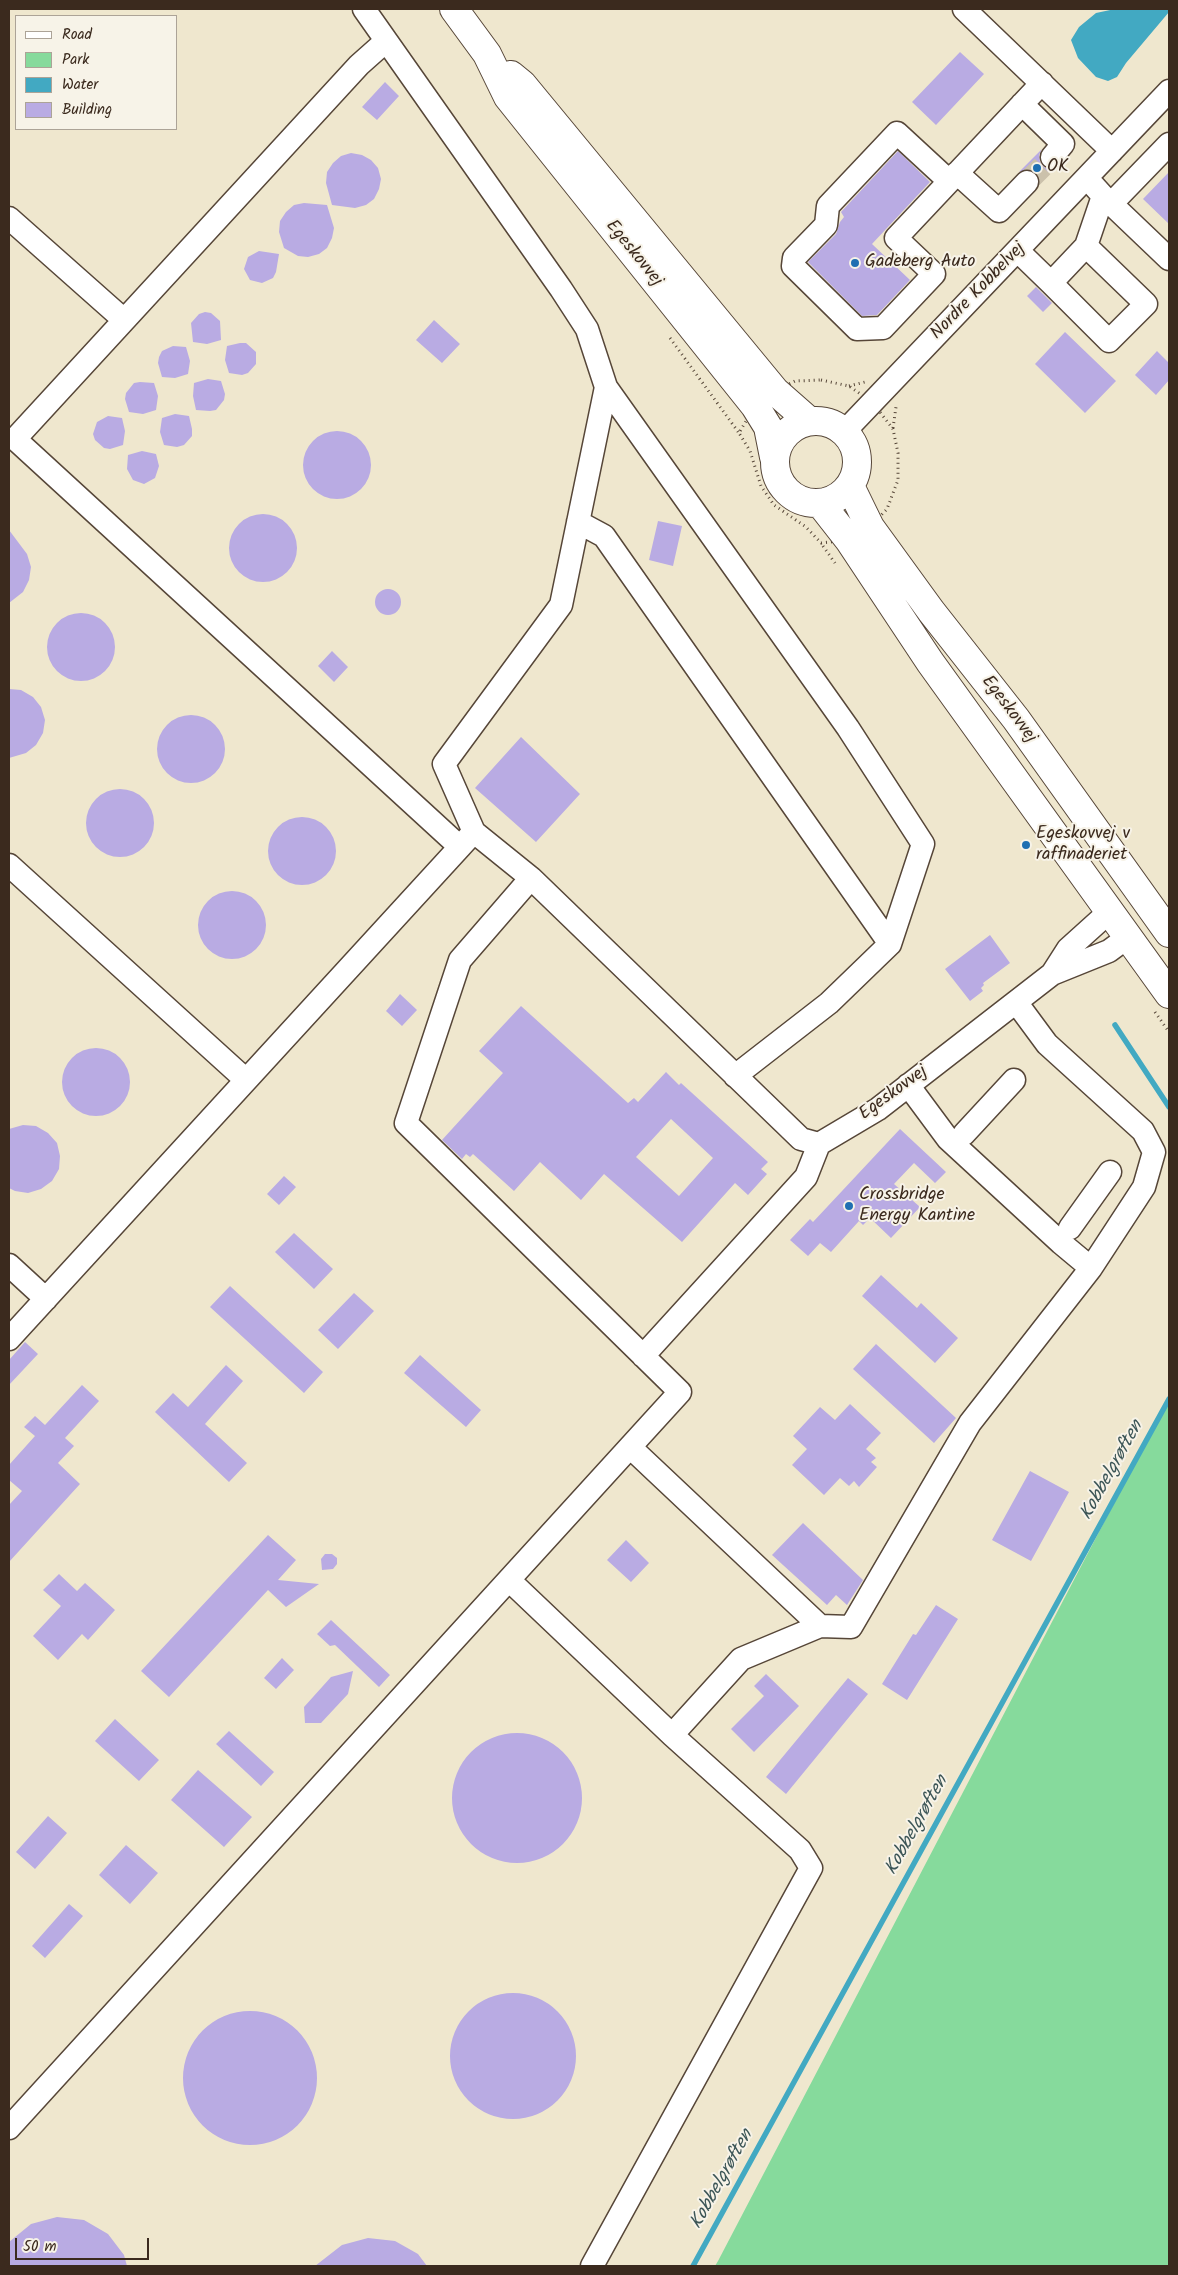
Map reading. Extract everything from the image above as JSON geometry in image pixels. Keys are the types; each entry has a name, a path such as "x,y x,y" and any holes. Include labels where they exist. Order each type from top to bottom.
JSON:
{"main road":[{"name":"Egeskovvej","path":"454,9 486,54 508,97 765,399 808,420"},
{"name":"Egeskovvej","path":"765,399 774,456"},
{"path":"808,420 829,423 844,432 856,452 856,472 850,486 840,496 820,503 806,503 796,499 784,489 776,474 774,456 787,432 808,420"},
{"name":"Egeskovvej","path":"850,486 859,533 930,662 1169,994"},
{"name":"Egeskovvej","path":"820,503 859,533 931,611 1016,719 1169,932"}],"street":[{"path":"364,9 562,289 587,329 606,387 848,728 923,844 890,944 830,1003 735,1076"},
{"path":"966,10 1112,151"},
{"path":"386,41 359,65 15,439 467,839 531,878 735,1076 810,1141 806,1177 643,1356"},
{"path":"1027,182 999,211 953,177 897,133 828,206 826,225 794,258 792,266 857,329 883,328 934,274 896,238 953,177 1042,83"},
{"name":"Nordre Kobbelvej","path":"844,432 1169,91"},
{"path":"1022,104 1063,144 1052,157"},
{"path":"1051,283 1086,246 1107,200 1169,144"},
{"path":"1086,179 1169,259"},
{"path":"9,218 124,320"},
{"path":"1018,251 1109,340 1146,304 1086,246"},
{"path":"467,839 444,764 562,605 606,387"},
{"path":"578,522 604,536 890,944"},
{"path":"9,1339 467,839"},
{"path":"9,865 246,1080"},
{"path":"9,2128 680,1392 406,1123 460,960 531,878"},
{"name":"Egeskovvej","path":"1052,974 1068,949 1109,912"},
{"name":"Egeskovvej","path":"810,1141 878,1109 1052,974 1109,950 1128,937"},
{"path":"672,1735 741,1659 820,1626 851,1627 970,1423 1091,1268 1144,1187 1154,1152 1143,1131 1047,1044 1016,1002"},
{"path":"964,1134 1014,1080"},
{"path":"908,1085 948,1139 1061,1244 1091,1268"},
{"path":"1070,1228 1110,1172"},
{"path":"9,1265 46,1299"},
{"path":"630,1447 820,1626"},
{"path":"509,1580 672,1735 800,1850 810,1868 592,2266"}],"path":[{"path":"821,380 849,386 873,403 893,429 898,453 898,480 887,509 859,533 821,543 806,527 774,505 761,486 750,451 739,433 765,399 794,381 821,380"}],"green space":[{"path":"1169,1398 1169,2266 715,2266 718,2261"}],"water":[{"path":"1115,9 1169,9 1169,12 1126,63 1117,77 1108,81 1096,77 1078,58 1071,40 1079,27 1096,13"}],"building":[{"path":"960,52 984,74 936,125 912,102"},
{"path":"385,82 399,96 377,120 362,107"},
{"path":"1042,149 1039,155 1040,162 1050,170 1040,180 1031,169 1019,172"},
{"path":"898,151 930,182 872,244 910,280 877,315 862,316 808,262 836,234 844,217 841,212"},
{"path":"351,153 362,155 371,160 378,168 381,179 379,189 374,199 366,205 355,208 332,205 326,183 327,172 341,156"},
{"path":"1169,172 1169,224 1143,199"},
{"path":"304,203 327,205 334,228 327,248 319,254 308,257 298,256 284,248 279,232 280,221 286,212 294,205"},
{"path":"259,251 279,254 273,278 262,283 250,280 244,269 248,257"},
{"path":"1036,287 1052,303 1043,312 1027,296"},
{"path":"211,313 220,321 221,340 207,344 193,342 191,323 199,314"},
{"path":"434,320 460,344 442,363 416,340"},
{"path":"1065,332 1116,381 1085,413 1035,364"},
{"path":"246,343 256,352 256,364 248,373 242,375 229,373 225,360 227,346"},
{"path":"173,346 186,347 190,361 188,374 175,378 162,377 158,363 159,357 162,351"},
{"path":"1157,351 1169,363 1169,380 1156,395 1135,375"},
{"path":"208,379 221,381 225,394 224,400 216,410 196,410 193,396 194,383"},
{"path":"134,383 154,383 158,396 156,410 143,414 129,412 125,399 126,393"},
{"path":"175,414 189,416 192,429 192,436 184,445 177,447 164,445 160,432 162,418"},
{"path":"108,416 122,418 125,431 123,445 110,449 104,448 95,440 93,434 97,422"},
{"path":"337,431 350,434 361,441 368,452 371,465 368,478 361,489 350,496 337,499 324,496 313,489 306,478 303,465 306,452 313,441 324,434"},
{"path":"142,451 156,454 159,466 155,478 144,484 133,480 127,469 128,455"},
{"path":"263,514 276,517 287,524 294,535 297,548 294,561 287,572 276,579 263,582 250,579 239,572 232,561 229,548 232,535 239,524 250,517"},
{"path":"658,521 682,526 673,566 649,560"},
{"path":"9,530 27,554 31,567 29,580 23,592 9,603"},
{"path":"388,589 397,593 401,602 397,611 388,615 379,611 375,602 379,593"},
{"path":"81,613 94,616 105,623 112,634 115,647 112,660 105,671 94,678 81,681 68,678 57,671 50,660 47,647 50,634 57,623 68,616"},
{"path":"332,651 348,667 334,682 318,666"},
{"path":"9,689 21,690 33,697 41,707 45,720 43,733 36,745 26,753 9,758"},
{"path":"191,715 204,718 215,725 222,736 225,749 222,762 215,773 204,780 191,783 178,780 167,773 160,762 157,749 160,736 167,725 178,718"},
{"path":"521,737 580,794 536,842 475,788"},
{"path":"120,789 133,792 144,799 151,810 154,823 151,836 144,847 133,854 120,857 107,854 96,847 89,836 86,823 89,810 96,799 107,792"},
{"path":"302,817 315,820 326,827 333,838 336,851 333,864 326,875 315,882 302,885 289,882 278,875 271,864 268,851 271,838 278,827 289,820"},
{"path":"232,891 245,894 256,901 263,912 266,925 263,938 256,949 245,956 232,959 219,956 208,949 201,938 198,925 201,912 208,901 219,894"},
{"path":"990,935 1010,963 983,983 984,985 981,988 983,991 970,1001 945,969"},
{"path":"400,994 417,1010 402,1026 386,1011"},
{"path":"521,1006 628,1103 634,1098 638,1102 666,1072 679,1085 681,1083 768,1162 761,1169 767,1174 748,1195 735,1183 682,1242 604,1174 581,1200 540,1162 514,1191 473,1154 470,1157 466,1154 462,1159 442,1140 503,1073 479,1051","holes":["671,1119 713,1158 679,1196 636,1157"]},
{"path":"96,1048 109,1051 120,1058 127,1069 130,1082 127,1095 120,1106 109,1113 96,1116 83,1113 72,1106 65,1095 62,1082 65,1069 72,1058 83,1051"},
{"path":"23,1125 36,1126 48,1133 57,1143 60,1156 59,1169 52,1181 41,1189 28,1193 9,1188 9,1129"},
{"path":"900,1129 946,1172 935,1183 914,1163 894,1184 920,1207 891,1238 870,1218 863,1225 859,1221 831,1252 820,1243 808,1256 790,1240 810,1219 813,1222"},
{"path":"284,1176 296,1187 279,1205 267,1194"},
{"path":"294,1233 333,1269 314,1289 275,1252"},
{"path":"881,1275 917,1308 921,1303 958,1338 935,1363 862,1296"},
{"path":"230,1286 323,1372 304,1393 210,1307"},
{"path":"354,1293 374,1311 338,1349 318,1330"},
{"path":"25,1342 38,1354 9,1385 9,1360"},
{"path":"876,1344 956,1418 934,1443 853,1369"},
{"path":"420,1355 481,1410 466,1427 404,1373"},
{"path":"226,1365 243,1381 205,1424 247,1463 229,1482 155,1412 173,1393 188,1407"},
{"path":"82,1385 99,1401 65,1438 74,1446 58,1463 80,1484 9,1562 9,1505 22,1491 9,1480 9,1465 35,1436 24,1427 35,1416 45,1425"},
{"path":"850,1404 881,1433 866,1449 876,1458 871,1462 877,1467 859,1487 854,1481 849,1486 840,1478 824,1495 792,1465 807,1449 793,1436 820,1407 835,1420"},
{"path":"1030,1471 1069,1492 1031,1561 992,1540"},
{"path":"803,1523 863,1580 847,1605 836,1595 827,1605 772,1555"},
{"path":"268,1535 296,1560 278,1580 319,1584 286,1607 268,1590 169,1697 141,1671"},
{"path":"626,1540 649,1563 631,1582 607,1560"},
{"path":"325,1554 332,1554 337,1558 337,1564 333,1569 322,1570 321,1559"},
{"path":"59,1574 77,1591 85,1583 115,1610 88,1640 82,1634 58,1660 33,1636 61,1606 43,1590"},
{"path":"936,1605 958,1619 907,1700 882,1684 913,1634 916,1635"},
{"path":"331,1620 390,1675 379,1687 335,1645 330,1646 317,1634"},
{"path":"282,1658 294,1670 276,1689 264,1678"},
{"path":"353,1671 348,1694 321,1723 305,1723 304,1707 331,1677"},
{"path":"766,1674 799,1706 754,1752 731,1729 764,1696 754,1686"},
{"path":"848,1678 868,1694 786,1794 766,1777"},
{"path":"115,1719 159,1760 139,1781 95,1741"},
{"path":"229,1731 274,1772 261,1786 216,1744"},
{"path":"517,1733 530,1734 542,1738 563,1752 577,1773 581,1785 581,1811 577,1823 563,1844 542,1858 530,1862 517,1863 504,1862 492,1858 471,1844 457,1823 453,1811 452,1798 453,1785 457,1773 471,1752 492,1738 504,1734"},
{"path":"198,1770 252,1817 224,1847 171,1800"},
{"path":"48,1816 67,1833 35,1869 16,1852"},
{"path":"126,1845 158,1873 130,1904 99,1875"},
{"path":"69,1904 83,1916 45,1958 32,1946"},
{"path":"513,1993 537,1998 557,2012 571,2032 576,2056 571,2080 557,2100 537,2114 513,2119 489,2114 469,2100 455,2080 450,2056 455,2032 469,2012 489,1998"},
{"path":"250,2011 276,2016 298,2030 312,2052 317,2078 312,2104 298,2126 276,2140 250,2145 224,2140 202,2126 188,2104 183,2078 188,2052 202,2030 224,2016"},
{"path":"57,2217 84,2220 108,2234 124,2255 127,2266 9,2266 9,2242 31,2224"},
{"path":"368,2238 395,2241 418,2254 427,2266 315,2266 342,2245"}],"waterway":[{"name":"Kobbelgrøften","path":"1115,1025 1169,1107"},
{"name":"Kobbelgrøften","path":"693,2266 1169,1399"}],"tunnel":[{"path":"1027,182 1052,157"}],"place":[{"name":"OK","path":"1037,168"},
{"name":"Gadeberg Auto","path":"855,263"},
{"name":"Egeskovvej v raffinaderiet","path":"1026,845"},
{"name":"Crossbridge Energy Kantine","path":"849,1206"}]}
